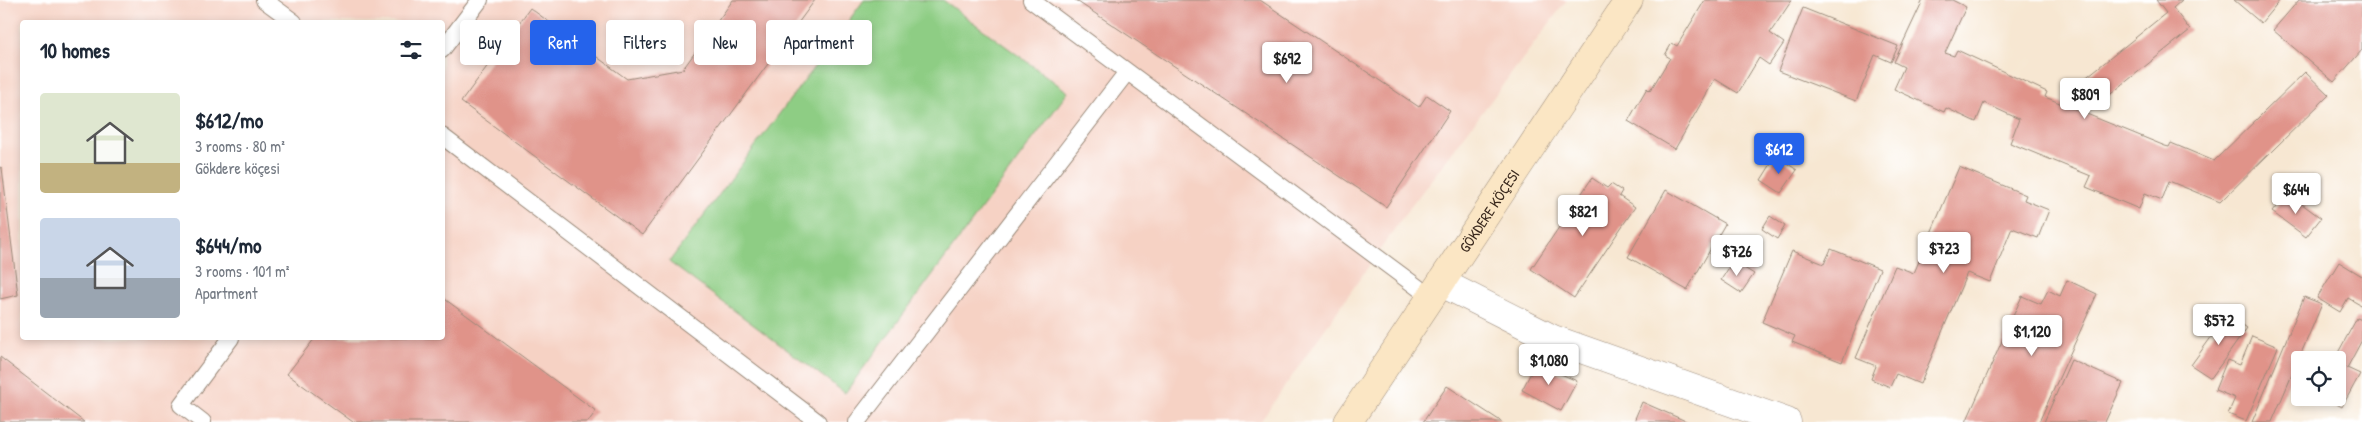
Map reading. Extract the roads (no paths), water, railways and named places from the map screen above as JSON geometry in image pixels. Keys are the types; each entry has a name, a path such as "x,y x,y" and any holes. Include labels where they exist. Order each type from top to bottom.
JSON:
{"street":[{"name":"GÖKDERE KÖÇESI","path":"1348,422 1629,0"},
{"path":"1437,290 1553,339 1787,422"}],"lane":[{"path":"264,0 291,20"},
{"path":"445,46 480,0"},
{"path":"1030,0 1127,72 1437,290"},
{"path":"857,422 1127,72"},
{"path":"445,138 818,422"},
{"path":"203,422 181,405 230,340"}]}
